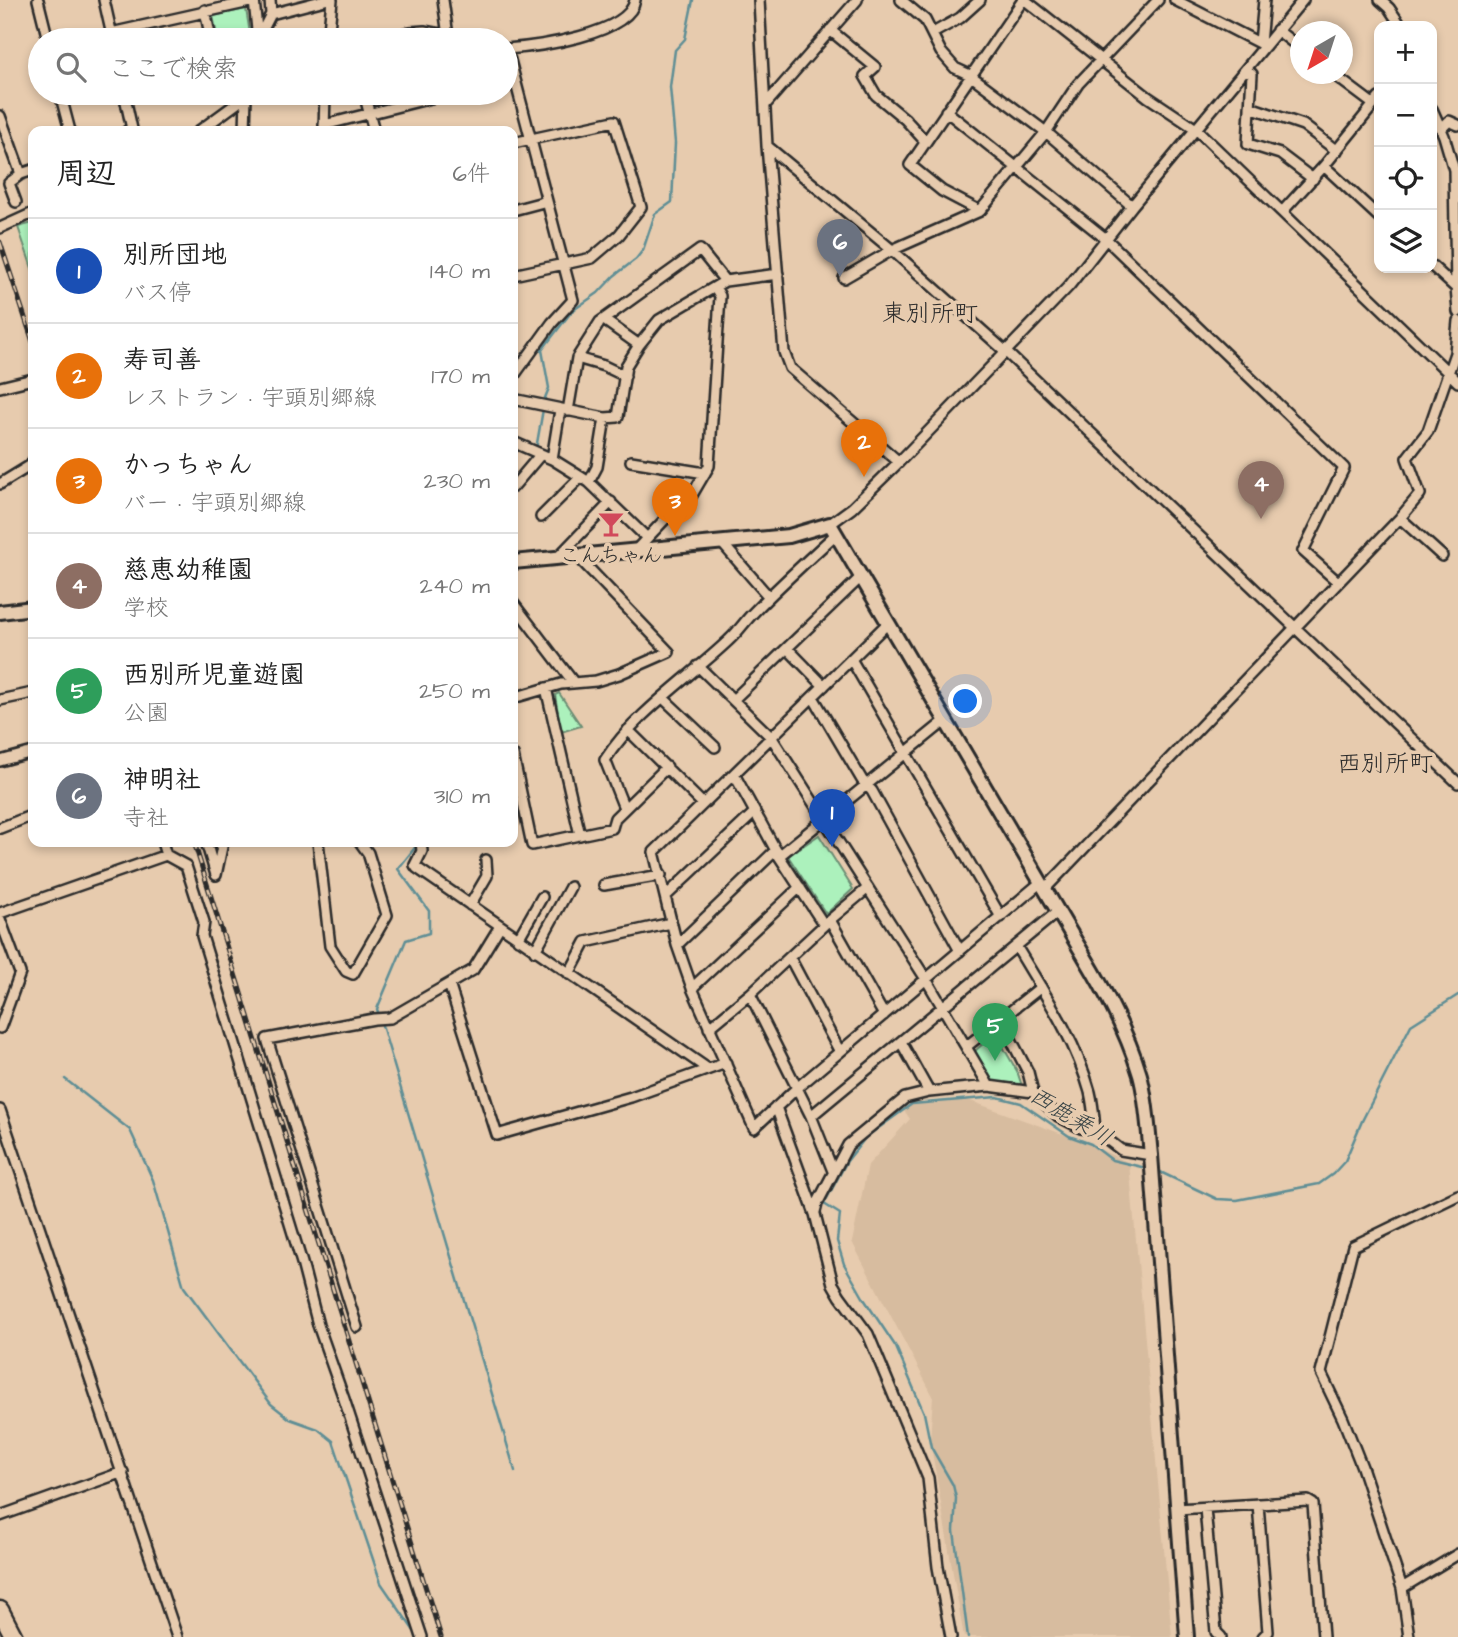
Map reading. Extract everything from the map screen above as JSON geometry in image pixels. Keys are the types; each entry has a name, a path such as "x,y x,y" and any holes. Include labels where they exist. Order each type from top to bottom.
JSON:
{"highway":[{"path":"0,1610 15,1637"}],"street":[{"path":"38,0 45,28"},
{"path":"104,0 110,28"},
{"path":"143,28 205,10 254,0 257,28"},
{"path":"264,28 271,14 271,0"},
{"path":"271,14 326,0"},
{"path":"329,28 332,0"},
{"path":"443,0 448,28"},
{"path":"518,47 574,39 599,32 628,13 635,0"},
{"path":"758,0 784,352 790,368 899,462"},
{"path":"765,105 857,0"},
{"path":"901,0 925,20 941,52 955,68 970,75 1046,132 1132,206"},
{"path":"933,33 960,18 981,0"},
{"path":"980,211 942,191 910,165 1024,0 1148,97 1196,129 1458,382"},
{"path":"844,278 892,250 980,211 1046,132 1078,84 1158,0"},
{"path":"1175,0 1262,44"},
{"path":"1262,44 1265,0"},
{"path":"624,808 605,760 628,730 731,639 739,626 1069,286 1246,69 1262,44 1278,30 1303,0"},
{"path":"1380,0 1392,4 1399,21"},
{"path":"205,10 209,28"},
{"path":"830,30 875,67 865,76 876,95 905,119 925,141"},
{"path":"1278,30 1290,40"},
{"path":"1246,69 1252,74 1248,144 1280,154 1313,179"},
{"path":"1348,84 1374,101"},
{"path":"518,99 532,138 573,300 552,323 518,370"},
{"path":"63,105 68,126"},
{"path":"127,105 131,126"},
{"path":"210,126 235,105"},
{"path":"245,126 247,105"},
{"path":"324,126 325,105"},
{"path":"367,105 373,126"},
{"path":"330,126 404,105"},
{"path":"1282,212 1337,151 1374,105"},
{"path":"1250,107 1303,125 1337,151"},
{"path":"946,111 1106,239 1344,468 1303,551 1338,582"},
{"path":"0,116 21,174"},
{"path":"1437,120 1454,170 1455,288 1458,312"},
{"path":"518,142 614,121 640,207 619,235 592,258 518,274"},
{"path":"1441,129 1449,121 1458,125"},
{"path":"767,146 892,250 1005,351 1458,783"},
{"path":"1324,166 1374,212"},
{"path":"16,202 9,183 28,172"},
{"path":"518,209 547,201"},
{"path":"0,229 28,215"},
{"path":"552,459 577,358 604,320 700,250 725,281"},
{"path":"1437,271 1455,288"},
{"path":"518,400 606,418 618,416 626,366 659,320 725,281 778,274"},
{"path":"635,551 692,495 709,466 720,296 715,287"},
{"path":"604,320 639,345"},
{"path":"888,623 654,852 677,945 692,988 754,1128 797,1088 1000,917 1042,887 1400,517 1420,494 1407,458 1427,431 1455,353 1458,321"},
{"path":"577,358 625,376"},
{"path":"0,387 28,380"},
{"path":"541,517 597,467 606,418"},
{"path":"518,444 552,459 585,479 647,538"},
{"path":"518,481 541,454"},
{"path":"631,461 705,473"},
{"path":"0,484 28,467"},
{"path":"558,557 611,502"},
{"path":"1400,517 1442,556"},
{"path":"518,561 722,543 833,529"},
{"path":"833,529 1110,1001 1140,1076 1151,1155 1186,1637"},
{"path":"722,543 769,597"},
{"path":"518,697 547,688 596,681 632,670 670,652 578,556"},
{"path":"733,700 861,578"},
{"path":"0,612 28,609"},
{"path":"518,610 574,683"},
{"path":"787,648 824,686"},
{"path":"851,660 1000,917"},
{"path":"698,666 772,737 926,979 989,1086"},
{"path":"547,688 580,835"},
{"path":"0,700 28,694"},
{"path":"813,697 960,951"},
{"path":"663,698 715,747"},
{"path":"677,945 778,853 824,820 945,721"},
{"path":"628,730 704,804"},
{"path":"0,761 28,753"},
{"path":"518,779 532,845 612,828 615,818 624,808 667,767"},
{"path":"734,774 778,853 827,923 884,1015"},
{"path":"666,895 755,812"},
{"path":"0,828 28,817"},
{"path":"164,847 166,855 186,866 204,922 202,936 302,1263 318,1325 422,1637"},
{"path":"208,847 216,875 222,847"},
{"path":"319,847 330,946 346,971 353,974 387,915 368,853 364,847"},
{"path":"422,847 415,865 417,868 708,1069"},
{"path":"0,913 166,855"},
{"path":"470,905 487,876 486,860"},
{"path":"604,885 661,875"},
{"path":"535,951 570,887"},
{"path":"692,988 800,887"},
{"path":"709,1028 867,888"},
{"path":"518,939 542,897"},
{"path":"811,1116 1056,912"},
{"path":"0,919 20,974 0,1028"},
{"path":"569,974 586,942 671,923"},
{"path":"357,1327 267,1039 390,1018 473,970 500,926"},
{"path":"1017,946 1061,1019 1077,1053 1091,1094 1095,1130"},
{"path":"790,958 840,1052"},
{"path":"449,984 498,1135 631,1097 726,1063"},
{"path":"967,1046 1041,987"},
{"path":"750,994 811,1116 833,1171"},
{"path":"1000,1020 1028,1072 1033,1093"},
{"path":"901,1042 929,1092"},
{"path":"815,1214 817,1204 848,1145 905,1098 929,1092 989,1086 1033,1093 1058,1116 1081,1128 1095,1130 1121,1150 1151,1155"},
{"path":"776,1107 815,1214 833,1283 868,1334 928,1478 951,1637"},
{"path":"0,1110 177,1637"},
{"path":"1409,1637 1402,1588 1357,1455 1321,1374 1353,1247 1458,1195"},
{"path":"0,1516 123,1472"},
{"path":"1177,1509 1308,1501 1313,1504 1323,1637"},
{"path":"1258,1504 1268,1632 1263,1637"},
{"path":"1205,1508 1216,1632 1221,1637"},
{"path":"1402,1588 1458,1554"}],"shaded area":[{"path":"965,1099 1082,1141 1129,1163 1172,1637 964,1637 930,1440 933,1396 852,1242 868,1165 910,1119 904,1110 912,1104"}],"green space":[{"path":"246,9 249,28 216,28 213,16"},
{"path":"28,224 28,256 18,227"},
{"path":"559,693 581,726 561,732 555,695"},
{"path":"819,835 853,889 826,914 788,856"},
{"path":"995,1033 1017,1071 1022,1086 992,1086 975,1051"}],"waterway":[{"path":"536,449 549,388 542,350 572,311 598,293 636,259 643,250 655,214 672,202 675,143 670,87 675,50 685,39 693,0"},
{"path":"518,473 533,455"},
{"path":"379,1015 377,1009 406,940 429,933 429,911 398,869 415,847"},
{"name":"西鹿乗川","path":"1156,1170 1217,1199 1237,1200 1319,1184 1345,1161 1362,1121 1411,1025 1458,995"},
{"path":"381,1022 515,1471"},
{"path":"65,1079 130,1130 153,1180 184,1287 271,1404 290,1419 318,1429 333,1441 381,1583 414,1631"},
{"name":"西鹿乗川","path":"968,1637 954,1531 956,1498 953,1485 931,1447 924,1413 896,1347 844,1264 837,1241 840,1214 824,1204 847,1161 866,1137 912,1104 997,1097 1021,1103 1069,1136 1091,1144 1112,1160 1146,1168"}],"railway":[{"path":"0,242 28,327"},
{"path":"196,847 441,1637"}],"place":[{"name":"神明社","path":"840,277"},
{"name":"寿司善","path":"864,477"},
{"name":"慈恵幼稚園","path":"1261,519"},
{"name":"こんちゃん","path":"611,524"},
{"name":"かっちゃん","path":"675,536"},
{"name":"別所団地","path":"832,847"},
{"name":"西別所児童遊園","path":"995,1061"}],"district":[{"name":"東別所町","path":"930,314"},
{"name":"西別所町","path":"1385,764"}]}
